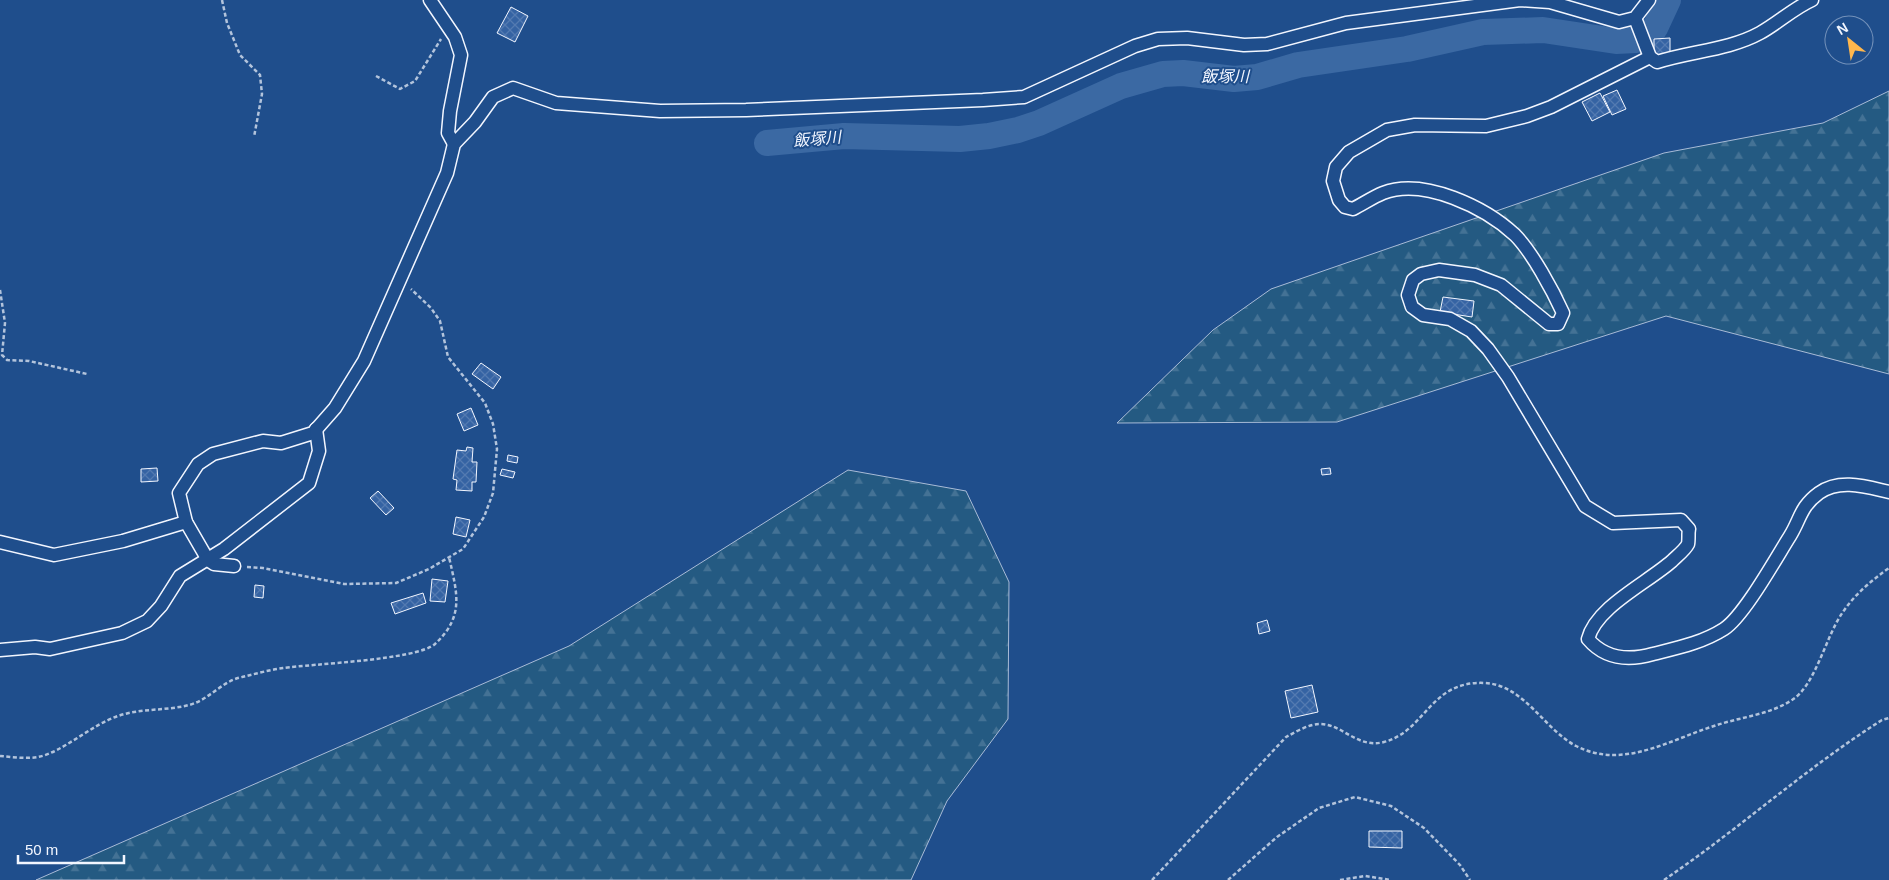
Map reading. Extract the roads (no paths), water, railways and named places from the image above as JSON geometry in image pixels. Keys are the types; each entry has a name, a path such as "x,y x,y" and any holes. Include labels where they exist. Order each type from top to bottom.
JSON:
{"street":[{"path":"430,0 454,37 461,55 450,111 448,133 454,144"},
{"path":"234,566 214,564 208,560 186,522 179,492 198,464 213,454 263,441 281,443 313,433 335,408 364,361 446,173 454,144 476,122 493,97 513,88 556,103 660,112 746,110 1024,97 1135,46 1158,39 1187,38 1244,45 1267,44 1346,23 1520,0 1550,2 1618,22 1635,18 1649,0"},
{"path":"1635,18 1650,58 1657,62 1678,55 1718,48 1760,33 1812,0"},
{"path":"1650,58 1551,107 1526,116 1486,126 1415,125 1387,130 1349,152 1336,167 1333,181 1339,200 1345,207 1353,209 1384,192 1410,188 1434,190 1472,206 1516,236 1551,286 1563,313 1558,324 1549,324 1501,285 1474,275 1439,270 1421,274 1413,280 1408,295 1412,307 1423,314 1450,319 1471,331 1488,349 1508,378 1585,506 1613,523 1680,520 1688,529 1688,544 1679,554 1656,576 1607,610 1591,626 1588,639 1596,649 1616,658 1645,656 1691,645 1726,628 1766,574 1793,530 1802,508 1820,492 1848,484 1889,492"},
{"path":"0,650 35,647 50,649 122,632 147,621 161,606 180,576 208,560 309,483 319,451 316,430"},
{"path":"0,542 54,555 123,541 186,522"}],"waterway":[{"name":"飯塚川","path":"767,143 844,136 960,139 989,136 1039,123 1121,86 1163,74 1183,73 1234,79 1257,77 1298,65 1407,49 1483,32 1543,30 1616,41 1636,40 1655,28 1668,0"}]}
